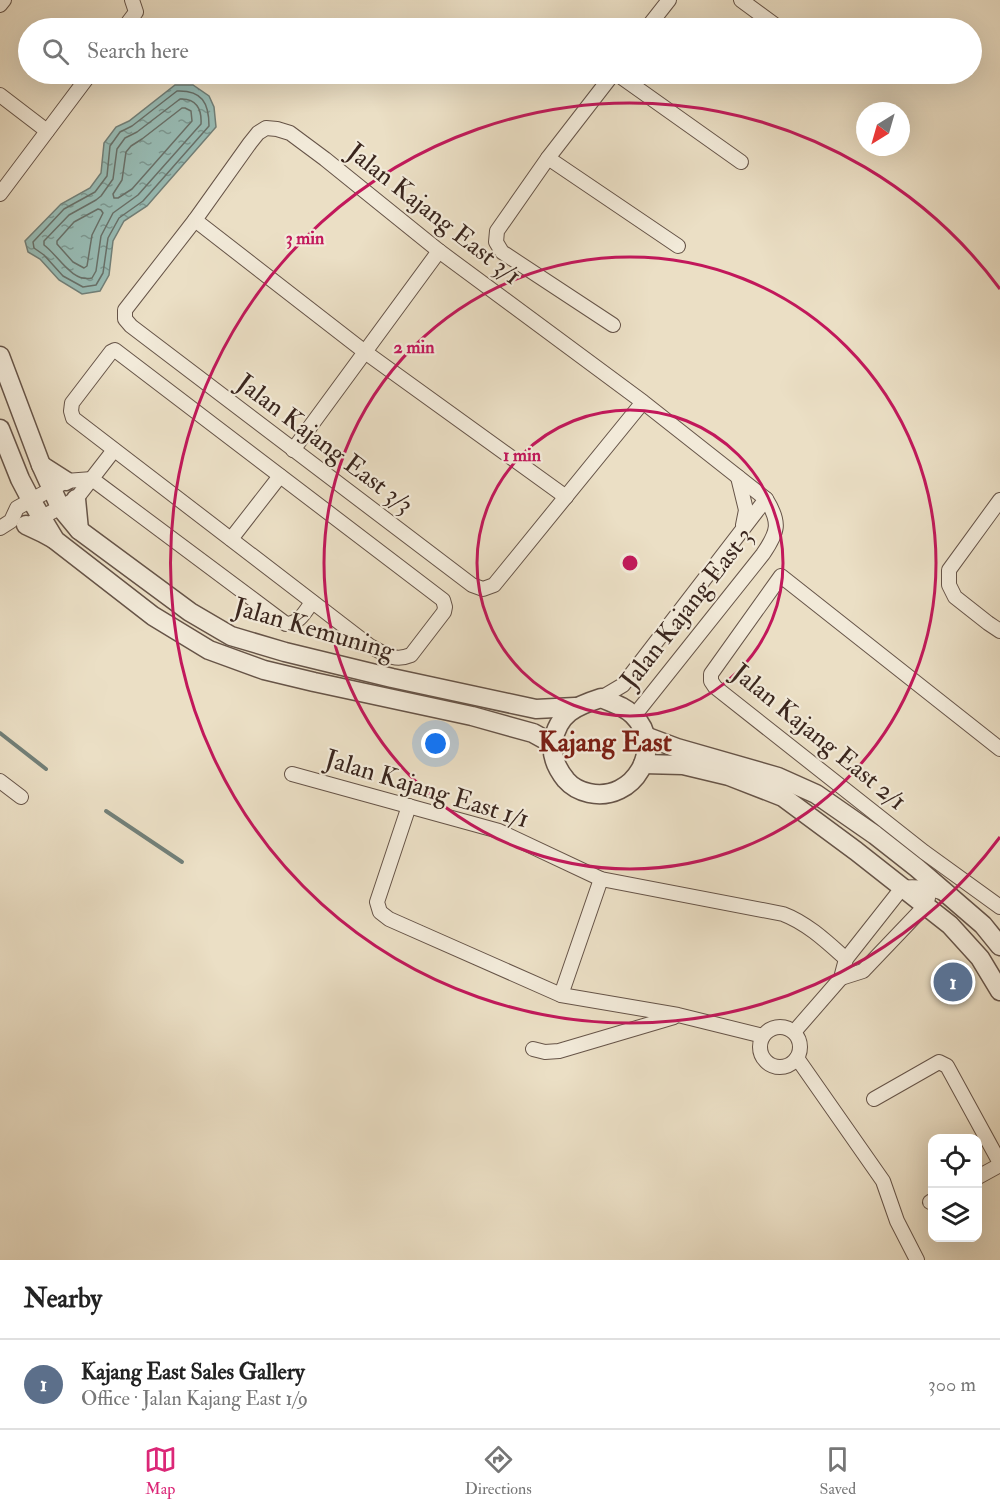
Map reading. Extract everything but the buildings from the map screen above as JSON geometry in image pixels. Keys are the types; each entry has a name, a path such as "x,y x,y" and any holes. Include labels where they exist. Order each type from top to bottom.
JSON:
{"street":[{"path":"0,5 4,0"},
{"path":"132,0 136,12 132,18"},
{"path":"655,18 669,0"},
{"path":"741,0 765,18"},
{"path":"0,194 82,84"},
{"path":"607,84 548,158 497,231 496,242 502,252 613,325"},
{"path":"629,84 741,162"},
{"path":"0,95 47,130"},
{"name":"Jalan Kajang East 3/1","path":"131,326 125,319 125,310 195,220 250,143 266,128 277,129 290,133 325,159 439,251 643,402 766,499"},
{"path":"548,158 678,246"},
{"path":"195,220 365,352 566,497 643,402"},
{"path":"293,450 439,251"},
{"name":"Jalan Kajang East 3/3","path":"131,326 472,585 483,589 494,585 566,497"},
{"path":"115,350 280,476 443,600 444,612 411,655 395,658 370,646 73,418 72,403 111,352 115,350"},
{"name":"Jalan Kemuning","path":"0,356 40,465 59,486 79,530 190,612 231,636 285,652 536,709 575,707"},
{"name":"Jalan Kemuning","path":"0,429 20,479 21,517 55,540 153,616 209,650 264,670 472,716 533,734 553,744"},
{"path":"21,517 68,503 92,479 114,450"},
{"path":"231,539 280,476"},
{"name":"Jalan Kajang East 3","path":"738,477 746,510 742,530"},
{"path":"21,517 59,486 92,479 286,624 298,621 312,602"},
{"name":"Jalan Kajang East 3","path":"601,698 623,685 766,499 773,510 776,523 774,538 634,716"},
{"path":"1000,500 949,570 949,585 956,597 1000,631"},
{"name":"Jalan Kajang East 2/1","path":"1000,749 781,576 711,674 711,681 715,687 915,845 1000,907"},
{"path":"370,646 392,678"},
{"path":"601,698 621,706 634,716 645,736 646,755 644,764 636,777 625,787 612,793 597,795 569,784 554,759 553,744 556,730 564,717 575,707 601,698"},
{"path":"645,736 677,748 778,777 816,794 875,834 917,868 983,925 1000,946"},
{"path":"644,764 683,765 717,773 783,798 902,888 926,897 949,895"},
{"name":"Jalan Kajang East 1/1","path":"292,774 499,831 601,879 792,917 816,933 846,959"},
{"path":"0,781 21,798"},
{"path":"409,806 377,902 381,912 389,919 561,995 678,1015 764,1036"},
{"path":"917,868 926,897 980,958 1000,990"},
{"path":"561,995 601,879"},
{"path":"794,1032 841,978 846,959 902,888"},
{"path":"841,978 864,971 926,897"},
{"path":"533,1049 559,1052 678,1015"},
{"path":"772,1028 789,1029 794,1032 800,1042 800,1053 789,1066 772,1065 763,1058 760,1046 764,1036 772,1028"},
{"path":"797,1058 884,1181 897,1221 917,1260"},
{"path":"874,1099 939,1062 947,1066 1000,1164 982,1175"}],"water":[{"path":"175,85 193,85 209,96 214,107 216,127 147,206 124,221 113,241 109,275 100,291 82,294 59,280 40,259 28,252 25,241 61,204 90,188 101,173 104,143 116,127 129,121"}],"waterway":[{"path":"0,733 46,769"},
{"path":"106,811 182,862"}],"place":[{"name":"Kajang East Sales Gallery","path":"953,982"}],"district":[{"name":"Kajang East","path":"605,742"}]}
